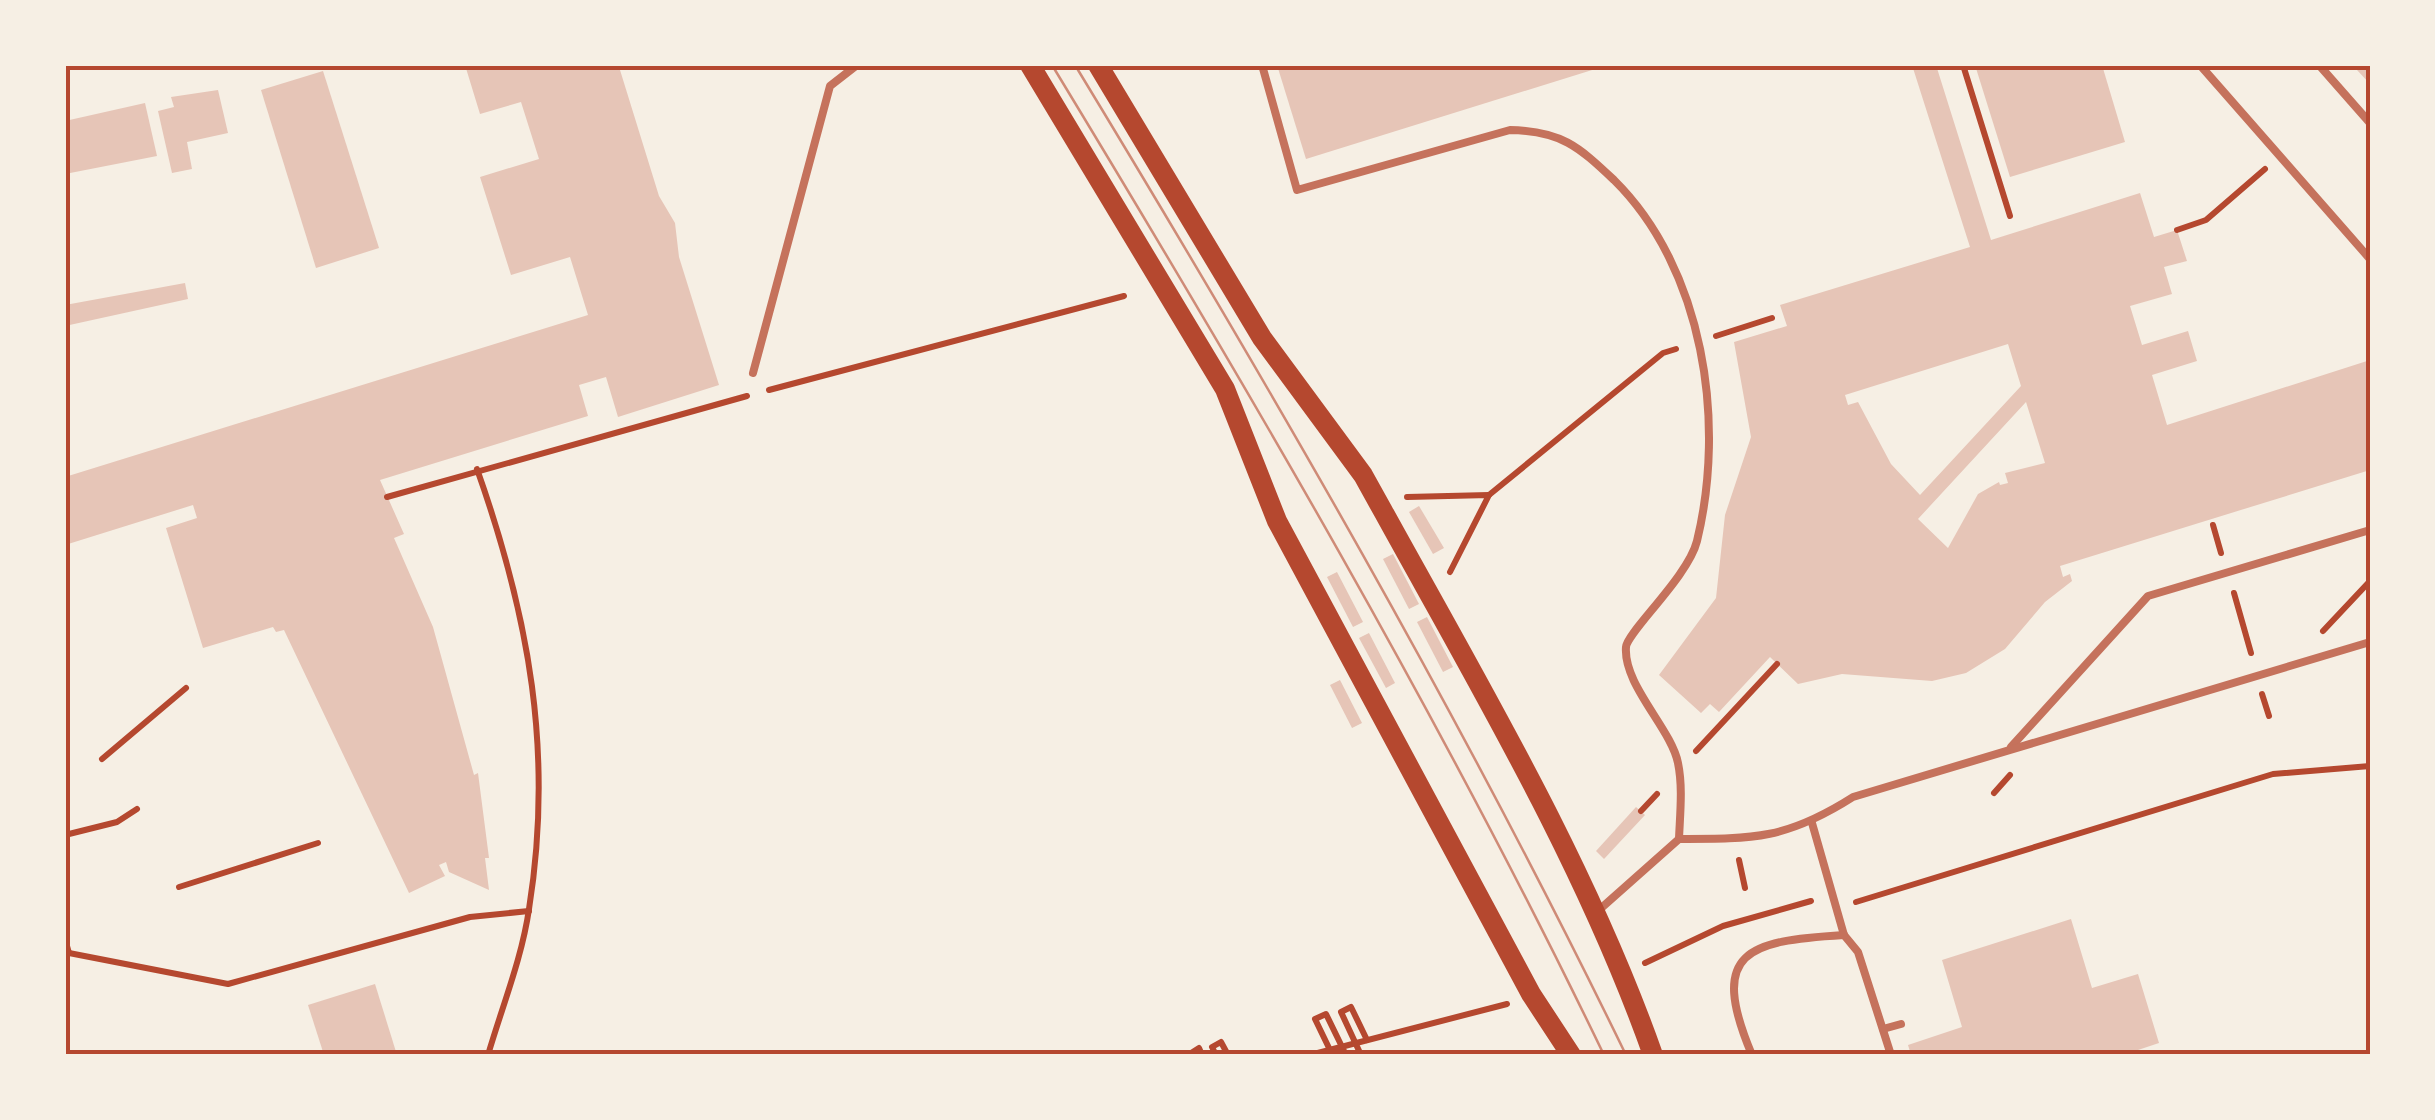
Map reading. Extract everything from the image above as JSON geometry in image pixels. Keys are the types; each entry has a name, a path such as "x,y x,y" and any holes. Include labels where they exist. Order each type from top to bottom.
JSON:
{"main road":[{"path":"1030,65 1225,390 1276,521 1532,994 1571,1055"},
{"path":"1098,65 1262,338 1363,475 1510,740 1624,974 1653,1055"}],"lane":[{"path":"752,373 830,86 857,65"},
{"path":"1262,65 1297,190 1510,130 1546,131 1582,149 1637,203 1681,280 1697,342 1708,429 1696,545 1672,591 1628,638 1626,649 1645,700 1678,760 1679,839"},
{"path":"2200,65 2370,259"},
{"path":"2319,65 2370,124"},
{"path":"2008,750 2148,596 2370,530"},
{"path":"1594,915 1679,839 1758,839 1812,823 1853,797 2370,642"},
{"path":"1812,823 1844,935 1858,952 1891,1055"},
{"path":"1752,1055 1734,1013 1732,979 1750,953 1774,943 1844,935"},
{"path":"1883,1029 1901,1024"}],"path":[{"path":"1963,65 2010,216"},
{"path":"2177,230 2206,220 2279,156"},
{"path":"387,497 477,469 1124,296"},
{"path":"1445,582 1489,496 1663,353 1772,318"},
{"path":"477,469 518,590 530,654 542,776 529,911 488,1055"},
{"path":"1398,497 1489,496"},
{"path":"2213,525 2268,716"},
{"path":"1735,709 1777,664"},
{"path":"102,759 186,688"},
{"path":"1836,908 2273,774 2370,766"},
{"path":"65,836 117,822 137,810"},
{"path":"179,887 318,844"},
{"path":"1640,965 1723,926 1816,900"},
{"path":"65,939 67,954 228,984 470,917 529,911"},
{"path":"1310,1055 1512,1003"},
{"path":"1361,1055 1340,1012 1351,1007 1366,1040"},
{"path":"1330,1050 1315,1019 1326,1014 1346,1055"},
{"path":"1216,1055 1212,1046 1222,1042 1228,1055"},
{"path":"1188,1055 1198,1048 1202,1055"}],"building":[{"path":"465,65 635,65 620,70 659,196 675,223 679,257 719,385 618,417 606,377 579,385 588,416 380,480 404,534 394,538 433,627 474,775 478,773 489,858 485,858 489,890 449,872 446,862 439,865 445,876 409,893 284,630 276,632 273,627 203,648 166,528 197,518 193,505 65,545 65,477 588,315 570,257 511,275 480,177 539,159 521,102 480,114"},
{"path":"1277,65 1605,65 1605,66 1306,159"},
{"path":"1912,65 1936,65 1991,240 2140,193 2154,237 2177,230 2187,261 2164,267 2172,294 2130,306 2142,345 2188,331 2197,361 2152,375 2167,425 2367,361 2370,470 2060,566 2063,577 2070,574 2072,581 2045,602 2005,649 1966,673 1932,681 1842,674 1798,684 1770,657 1719,712 1710,704 1701,713 1659,675 1716,598 1725,515 1751,437 1734,342 1787,326 1780,305 1970,247","holes":["2008,344 2021,386 1920,495 1891,464 1858,402 1848,405 1845,395","2026,402 2045,463 2005,473 2008,483 1999,482 1978,494 1948,548 1918,519"]},
{"path":"1975,65 2102,65 2125,142 2010,177"},
{"path":"2352,65 2370,65 2370,84 2357,70"},
{"path":"323,71 379,248 316,268 261,90"},
{"path":"218,90 228,133 187,142 192,169 172,173 158,111 174,107 171,97"},
{"path":"145,103 157,156 65,174 65,121"},
{"path":"185,283 188,299 65,326 65,305"},
{"path":"1419,506 1444,548 1433,554 1409,512"},
{"path":"1393,554 1419,604 1409,609 1383,559"},
{"path":"1337,572 1363,622 1353,627 1327,577"},
{"path":"1427,617 1453,667 1443,672 1417,622"},
{"path":"1369,633 1395,683 1386,688 1359,638"},
{"path":"1340,680 1362,723 1352,728 1330,685"},
{"path":"1636,807 1645,815 1604,859 1596,851"},
{"path":"2071,919 2092,988 2138,974 2159,1043 2123,1055 1911,1055 1908,1045 1962,1027 1942,960"},
{"path":"375,984 397,1055 324,1055 308,1005"}],"tram line":[{"path":"1052,65 1340,554 1476,802 1604,1055"},
{"path":"1075,65 1362,554 1498,802 1626,1055"}]}
